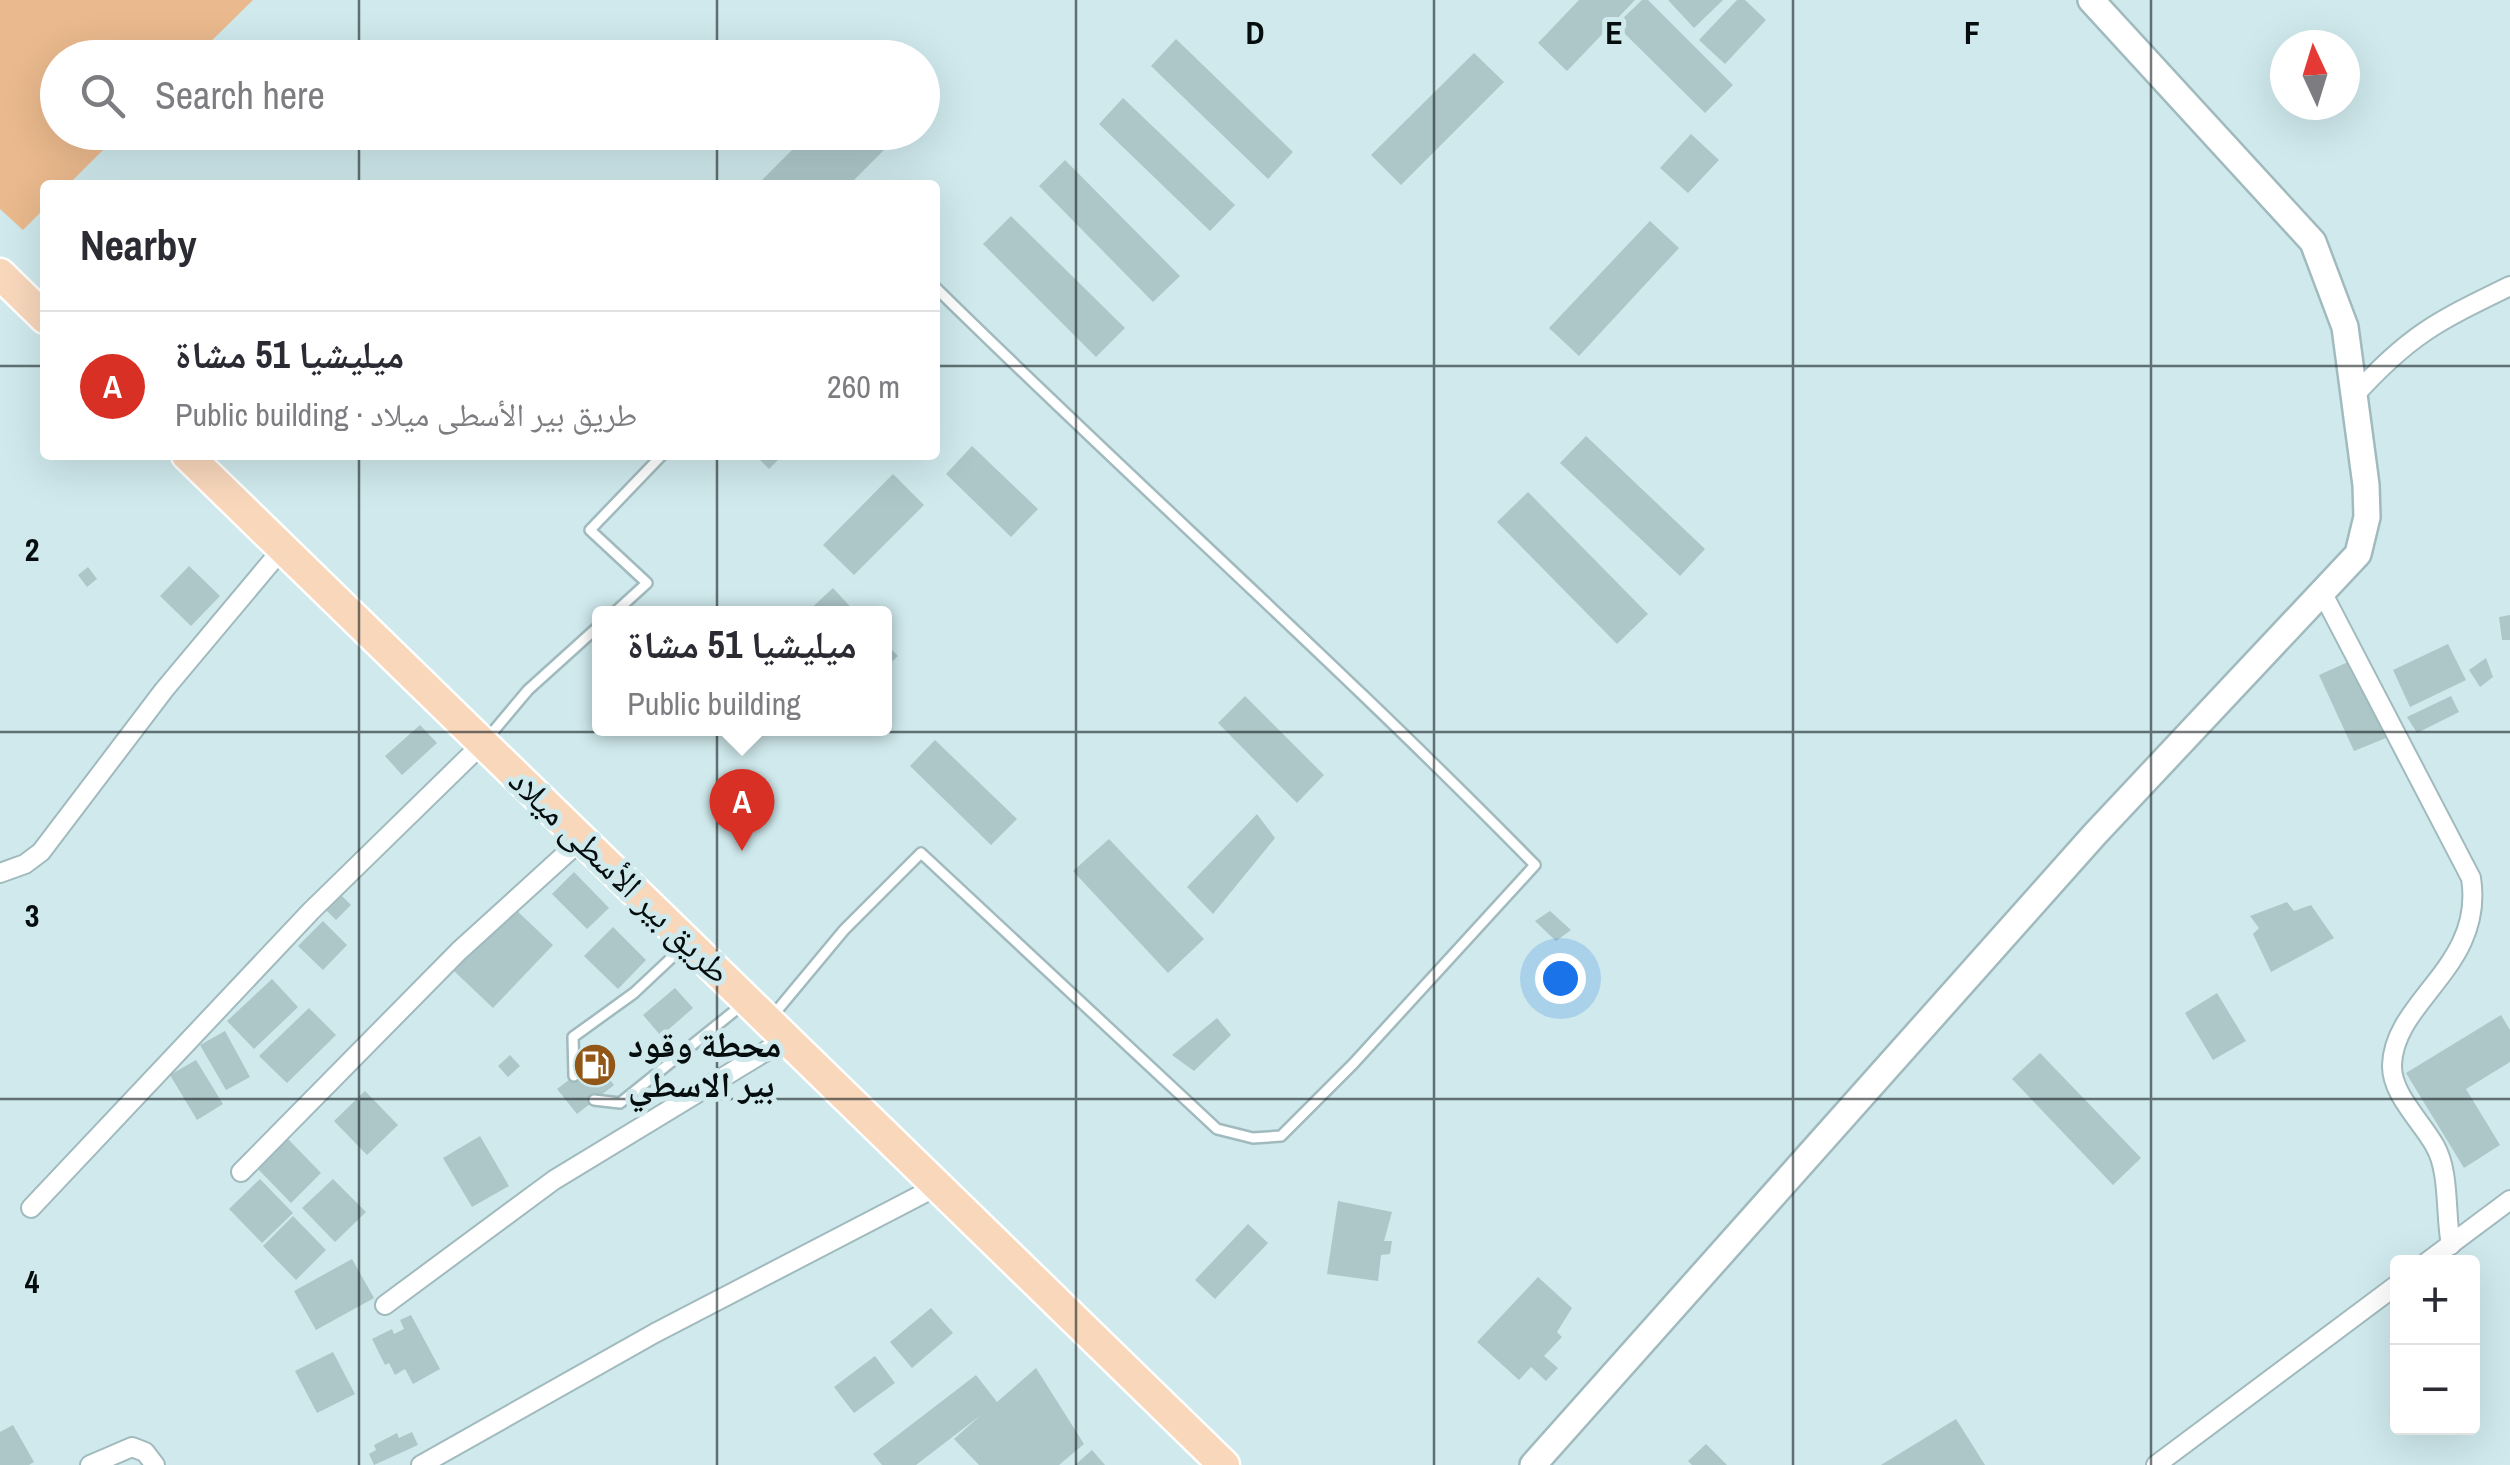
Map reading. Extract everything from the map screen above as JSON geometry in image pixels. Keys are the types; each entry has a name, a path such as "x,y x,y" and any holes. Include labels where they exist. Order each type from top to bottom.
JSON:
{"main road":[{"path":"0,274 40,313"},
{"name":"طريق بير الأسطى ميلاد","path":"192,460 1224,1465"}],"street":[{"path":"1534,1465 2095,834 2358,554 2366,517 2366,485 2345,327 2314,242 2091,0"},
{"path":"2353,397 2380,364 2432,323 2510,286"},
{"path":"0,873 24,864 40,852 164,690 283,548"},
{"path":"2324,594 2471,878 2475,904 2466,937 2400,1036 2392,1066 2399,1091 2443,1166 2451,1244"},
{"path":"31,1208 312,911 483,743"},
{"path":"241,1172 458,950 582,840"},
{"path":"384,1305 767,1020"},
{"path":"421,1465 655,1333 936,1187"},
{"path":"2436,1255 2508,1204"},
{"path":"2156,1465 2390,1290"},
{"path":"90,1465 132,1447 144,1452 155,1465"}],"lane":[{"path":"594,1100 620,1103 767,1020 844,930 922,853 1218,1129 1252,1138 1281,1136 1353,1064 1535,864 1412,739 1123,472 940,292"},
{"path":"620,606 646,582 590,530 657,460"},
{"path":"483,743 528,690 592,632"},
{"path":"574,1076 573,1037 634,993 687,944"}],"shaded area":[{"path":"0,0 253,0 212,40 40,40 40,150 103,150 73,180 40,180 40,213 23,230 0,209"}],"building":[{"path":"1579,0 1635,0 1567,71 1538,43"},
{"path":"1642,0 1648,0 1733,85 1705,113 1616,25"},
{"path":"1668,0 1723,0 1694,28"},
{"path":"1737,0 1745,0 1766,20 1725,64 1699,40"},
{"path":"1176,39 1293,152 1268,179 1151,66"},
{"path":"1474,53 1504,82 1401,185 1371,155"},
{"path":"1123,98 1235,205 1210,231 1099,124"},
{"path":"1691,134 1719,160 1688,193 1660,168"},
{"path":"792,150 884,150 854,180 762,180"},
{"path":"1065,160 1180,276 1153,302 1039,186"},
{"path":"1011,216 1125,328 1096,357 983,244"},
{"path":"1650,221 1679,248 1579,356 1549,328"},
{"path":"1586,436 1705,549 1680,576 1560,463"},
{"path":"972,446 1038,509 1011,537 946,474"},
{"path":"760,460 778,460 769,469"},
{"path":"893,474 924,505 854,575 823,545"},
{"path":"1528,492 1648,614 1617,644 1497,522"},
{"path":"189,566 220,596 191,626 160,596"},
{"path":"88,567 97,579 87,587 78,575"},
{"path":"833,588 850,606 814,606"},
{"path":"2510,615 2510,640 2502,640 2499,617"},
{"path":"2448,644 2466,680 2410,707 2393,670"},
{"path":"2486,658 2493,677 2480,687 2469,670"},
{"path":"2348,662 2386,738 2354,751 2319,675"},
{"path":"1245,696 1324,775 1297,803 1218,723"},
{"path":"2451,696 2459,712 2417,733 2407,717"},
{"path":"420,725 437,743 402,775 385,756"},
{"path":"935,740 1017,819 991,845 910,766"},
{"path":"1257,814 1275,838 1213,914 1187,887"},
{"path":"1109,839 1204,939 1168,973 1073,871"},
{"path":"574,872 609,908 587,929 552,894"},
{"path":"339,893 351,905 336,920 324,908"},
{"path":"2287,902 2294,911 2311,905 2334,938 2271,972 2253,934 2259,928 2250,916"},
{"path":"515,909 553,945 493,1008 454,971"},
{"path":"1550,911 1571,930 1556,941 1535,921"},
{"path":"323,921 347,945 323,970 298,946"},
{"path":"613,927 646,960 618,989 584,956"},
{"path":"272,979 298,1007 254,1049 227,1021"},
{"path":"675,988 693,1008 661,1036 643,1015"},
{"path":"2217,993 2246,1041 2213,1060 2185,1013"},
{"path":"309,1008 336,1035 287,1083 259,1056"},
{"path":"2501,1015 2510,1030 2510,1062 2466,1089 2500,1145 2464,1168 2406,1073"},
{"path":"1217,1018 1231,1035 1194,1071 1172,1055"},
{"path":"225,1031 250,1077 226,1090 200,1045"},
{"path":"2040,1053 2141,1158 2113,1185 2012,1079"},
{"path":"510,1055 520,1066 508,1077 498,1066"},
{"path":"196,1060 223,1104 197,1120 170,1075"},
{"path":"595,1060 614,1085 577,1114 557,1089"},
{"path":"365,1091 398,1125 367,1155 334,1121"},
{"path":"480,1136 509,1186 472,1207 443,1158"},
{"path":"288,1139 321,1173 291,1203 258,1169"},
{"path":"260,1179 293,1213 262,1243 229,1209"},
{"path":"333,1179 366,1212 335,1242 302,1208"},
{"path":"1338,1201 1392,1212 1384,1241 1392,1241 1390,1254 1381,1255 1378,1281 1327,1274"},
{"path":"293,1216 326,1250 296,1280 263,1246"},
{"path":"1248,1224 1268,1243 1215,1299 1195,1280"},
{"path":"352,1259 374,1298 316,1330 294,1291"},
{"path":"1538,1277 1572,1308 1557,1332 1562,1337 1544,1356 1558,1368 1546,1381 1531,1367 1519,1380 1477,1342"},
{"path":"931,1308 953,1333 912,1368 890,1342"},
{"path":"411,1315 440,1369 413,1384 405,1369 395,1375 389,1363 385,1365 372,1339 392,1329 394,1334 404,1329 400,1320"},
{"path":"333,1352 355,1394 317,1413 295,1371"},
{"path":"875,1356 895,1383 854,1413 834,1387"},
{"path":"1036,1368 1084,1444 1059,1465 979,1465 954,1439 981,1415 916,1465 882,1465 873,1454 976,1375 997,1402"},
{"path":"1956,1419 1985,1465 1881,1465"},
{"path":"13,1425 34,1462 29,1465 0,1465 0,1432"},
{"path":"412,1432 418,1445 374,1465 369,1454 376,1450 374,1445 397,1433 399,1438"},
{"path":"1706,1444 1727,1465 1692,1465 1688,1461"},
{"path":"1092,1450 1105,1465 1075,1465"}],"place":[{"name":"ميليشيا 51 مشاة","path":"742,851"},
{"name":"محطة وقود بير الاسطي","path":"595,1065"}]}
